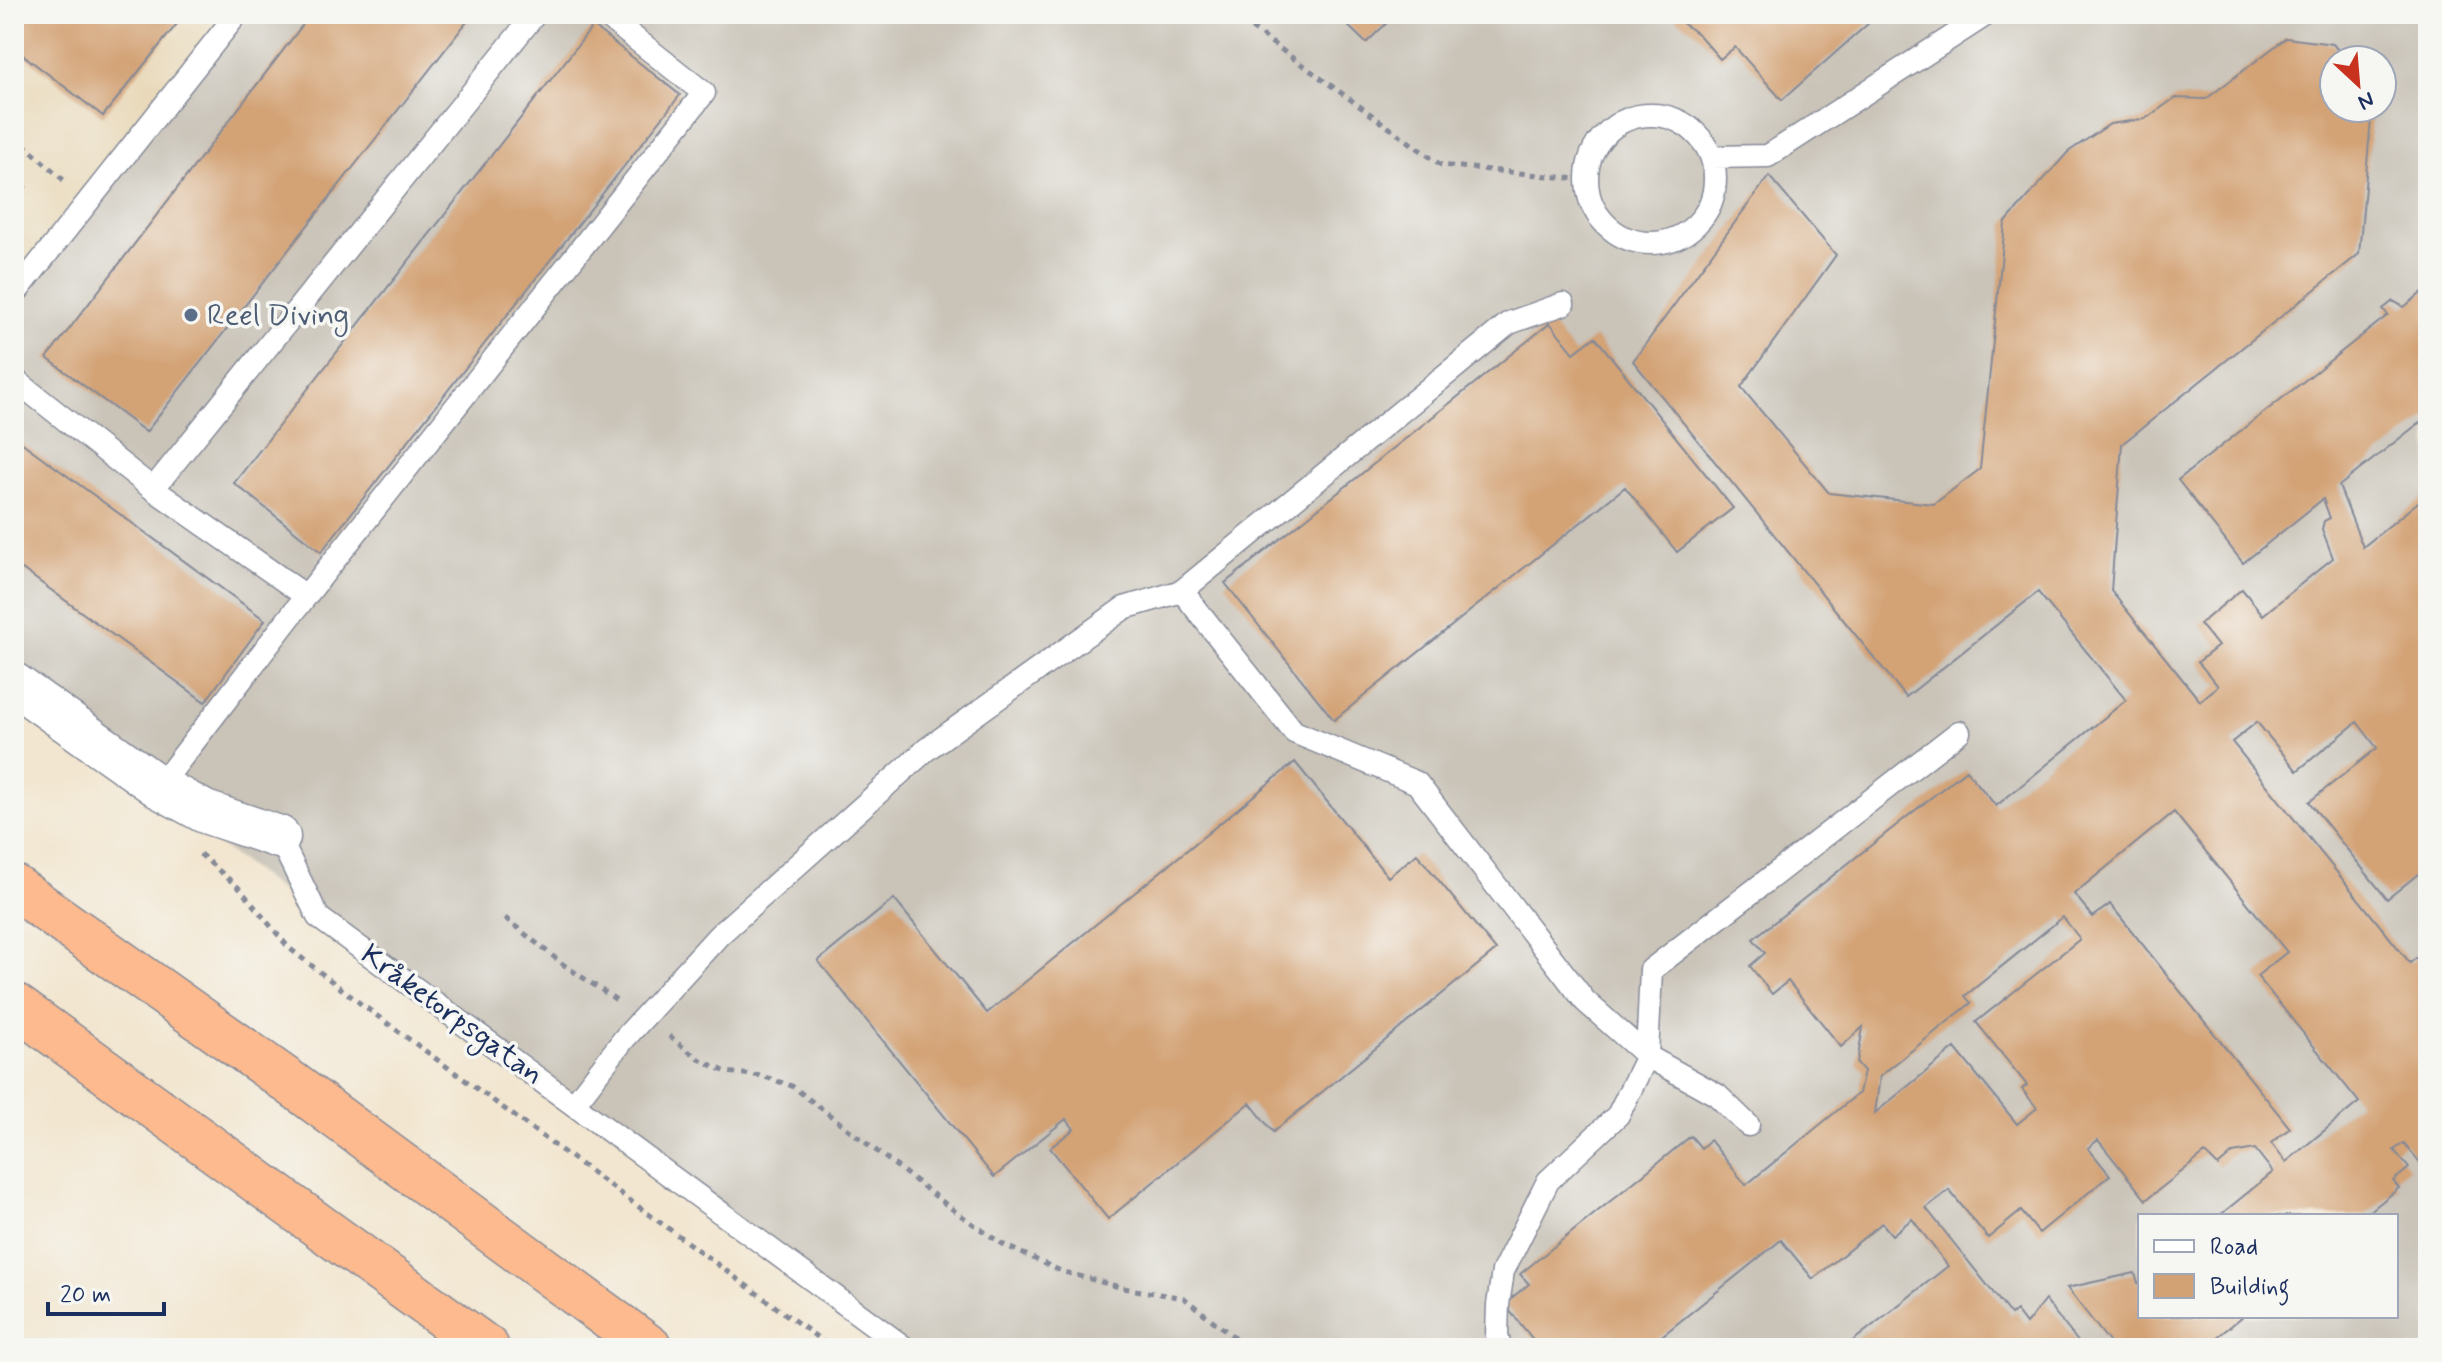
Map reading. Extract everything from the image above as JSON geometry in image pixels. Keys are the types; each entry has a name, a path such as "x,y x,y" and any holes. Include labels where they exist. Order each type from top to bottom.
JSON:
{"highway":[{"path":"14,887 292,1084 650,1348"},
{"path":"14,1005 487,1348"}],"street":[{"name":"Kråketorpsgatan","path":"14,684 159,787 205,812 279,837"}],"lane":[{"path":"14,295 237,14"},
{"path":"153,489 535,14"},
{"path":"159,787 704,93 604,14"},
{"path":"1713,157 1768,156 1987,14"},
{"path":"1655,116 1675,120 1690,129 1713,157 1714,191 1709,207 1696,225 1679,237 1659,243 1637,242 1617,234 1601,220 1591,201 1587,180 1590,159 1600,141 1615,126 1634,118 1655,116"},
{"path":"574,1104 624,1039 719,935 927,749 1124,608 1182,591 1509,323 1563,304"},
{"path":"14,379 153,489 306,596"},
{"path":"1182,591 1294,732 1417,783 1585,1001 1647,1056 1717,1095 1748,1125"},
{"path":"1500,1348 1498,1305 1503,1271 1548,1181 1618,1115 1647,1056 1651,970 1959,732"},
{"name":"Kråketorpsgatan","path":"279,837 318,917 905,1348"}],"path":[{"path":"1232,14 1441,165 1587,180"},
{"path":"14,136 88,202"},
{"path":"193,849 239,888 289,948 832,1348"},
{"path":"505,918 564,965 697,1058 726,1072 762,1076 792,1086 1002,1244 1061,1271 1123,1288 1184,1298 1248,1348"}],"shaded area":[{"path":"14,14 226,14 14,284"},
{"path":"226,14 2428,14 2428,1348 907,1348 859,1316 14,694 14,284"}],"building":[{"path":"14,14 185,14 103,116 14,48"},
{"path":"311,14 473,14 146,432 47,358"},
{"path":"1336,14 1396,14 1366,43"},
{"path":"1670,14 1879,14 1782,100 1735,47 1720,59 1699,35"},
{"path":"593,26 680,95 321,552 234,483"},
{"path":"2286,38 2333,44 2318,44 2318,124 2371,124 2359,254 2122,444 2111,591 2200,701 2218,686 2198,662 2218,646 2200,624 2242,589 2263,615 2333,558 2322,529 2324,521 2330,518 2323,499 2243,563 2178,480 2388,315 2383,309 2393,301 2404,307 2424,291 2428,296 2428,416 2339,486 2363,547 2428,494 2428,866 2387,899 2309,802 2377,748 2357,722 2297,771 2257,722 2232,742 2410,963 2416,958 2428,973 2428,1172 2404,1143 2394,1150 2409,1168 2393,1181 2399,1188 2366,1214 2221,1214 2273,1172 2255,1149 2233,1153 2218,1166 2205,1153 2146,1200 2098,1140 2088,1148 2110,1175 2039,1233 2021,1211 1988,1238 1949,1190 1926,1208 2011,1315 2016,1311 2026,1324 2045,1300 2083,1348 1844,1348 1948,1266 1912,1219 1892,1235 1882,1223 1813,1279 1781,1240 1647,1348 1540,1348 1504,1304 1529,1284 1520,1274 1691,1136 1701,1148 1710,1140 1746,1185 1859,1093 1864,1071 1857,1063 1863,1027 1841,1047 1788,981 1772,994 1750,966 1765,953 1753,939 1966,770 1996,806 2126,700 2038,592 1906,697 1633,361 1769,176 1836,255 1741,387 1829,493 1934,504 1980,469 2005,223 2068,152 2110,124 2145,119 2175,98 2206,99","holes":["2174,812 2287,952 2257,976 2359,1102 2286,1162 2271,1143 2290,1128 2110,904 2093,917 2074,894","2063,917 2080,939 1976,1022 2027,1085 2022,1089 2037,1108 2017,1124 1955,1048 1875,1113 1880,1076 1971,1003 1965,996"]},
{"path":"14,178 26,187 14,202"},
{"path":"1550,323 1574,353 1595,337 1733,508 1677,552 1625,487 1334,720 1225,583"},
{"path":"14,437 265,620 205,702 14,563"},
{"path":"1295,762 1388,877 1417,854 1496,950 1273,1132 1250,1103 1108,1219 1050,1148 1074,1129 1066,1119 994,1177 818,961 894,899 987,1013"},
{"path":"2135,1273 2138,1318 2241,1318 2204,1348 2104,1348 2110,1343 2067,1288"}],"place":[{"name":"Reel Diving","path":"191,315"}]}
